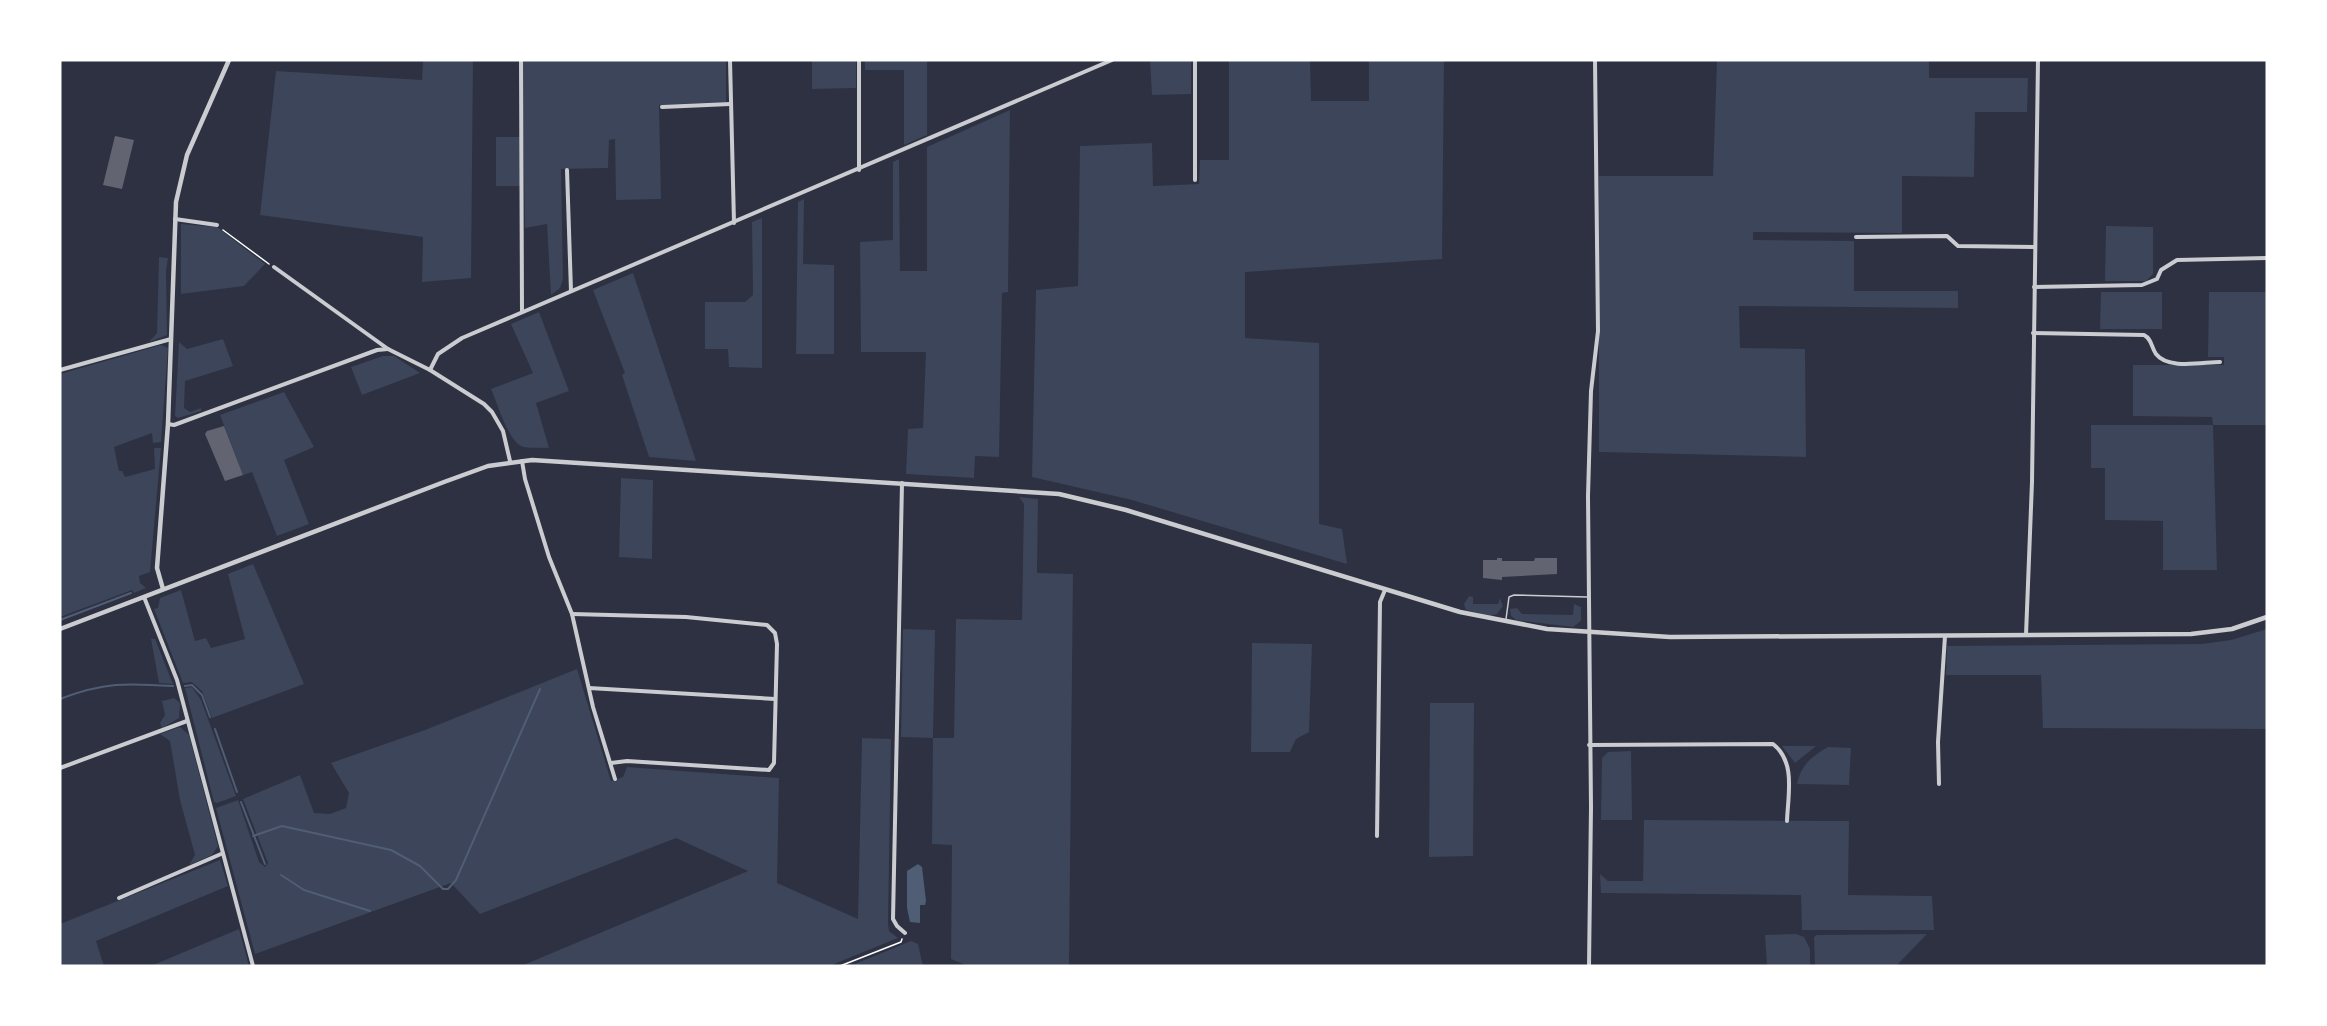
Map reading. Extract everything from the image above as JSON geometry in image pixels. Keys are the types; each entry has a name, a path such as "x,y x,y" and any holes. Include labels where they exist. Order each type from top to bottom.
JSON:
{"street":[{"path":"163,589 158,568 172,339 174,219 179,180 187,155 229,60"},
{"path":"521,60 522,312"},
{"path":"730,60 734,223"},
{"path":"859,60 859,170"},
{"path":"430,370 434,359 452,343 1112,60"},
{"path":"1195,60 1195,180"},
{"path":"1589,966 1591,807 1588,597 1591,391 1598,331 1595,60"},
{"path":"2026,636 2037,60"},
{"path":"662,107 730,104"},
{"path":"567,170 571,291"},
{"path":"174,219 217,225"},
{"path":"1856,237 1947,236 1958,246 2034,248"},
{"path":"2034,287 2142,285 2157,279 2161,270 2177,260 2267,258"},
{"path":"273,267 388,349 430,370 492,412 506,440 510,461"},
{"path":"2033,333 2144,335 2148,337 2156,354 2164,361 2220,362"},
{"path":"60,370 172,339"},
{"path":"168,424 174,424 377,350 388,349"},
{"path":"60,629 444,482 488,466 510,461 1030,490 1070,496 1460,612 1506,622 1589,632 1670,637 2200,633 2232,629 2267,617"},
{"path":"522,461 525,479 549,557 572,614 615,779"},
{"path":"902,482 893,919 905,933"},
{"path":"1377,836 1380,602 1385,590"},
{"path":"144,597 177,680 252,966"},
{"path":"572,614 686,617 768,626 775,633 777,644 774,763 770,770 627,761 611,764"},
{"path":"1939,784 1938,742 1945,636"},
{"path":"590,688 775,699"},
{"path":"60,768 187,721"},
{"path":"1589,745 1773,744 1781,750 1788,766 1787,821"},
{"path":"119,898 221,854"}],"lane":[{"path":"1506,622 1507,603 1514,595 1588,597"}],"path":[{"path":"217,225 273,267"},
{"path":"840,966 901,942 905,933"}],"shaded area":[{"path":"423,60 473,60 471,278 422,282 423,237 260,215 276,71 422,80"},
{"path":"522,60 726,60 726,102 659,105 661,199 616,200 615,139 609,140 608,168 561,169 563,279 560,288 551,295 547,224 525,228"},
{"path":"812,60 856,60 856,88 812,89"},
{"path":"865,60 927,60 927,135 904,145 904,70 865,70"},
{"path":"1150,60 1191,60 1191,94 1152,95"},
{"path":"1229,60 1310,60 1311,101 1369,101 1369,60 1444,60 1442,259 1245,272 1245,338 1319,343 1319,524 1342,529 1347,564 1132,500 1032,477 1036,290 1078,286 1080,146 1152,143 1153,186 1199,184 1200,160 1229,160"},
{"path":"1717,60 1929,60 1929,78 2028,78 2027,112 1975,112 1974,177 1902,176 1902,233 1753,232 1753,240 1854,241 1854,291 1958,291 1958,308 1739,306 1740,348 1805,349 1806,457 1599,452 1599,176 1713,176"},
{"path":"1010,110 1008,292 1002,293 999,457 975,456 974,478 906,474 908,429 923,428 926,352 861,352 860,242 893,240 893,162 899,159 900,271 927,271 927,147"},
{"path":"496,137 520,137 520,186 496,186"},
{"path":"804,199 803,264 834,265 834,354 796,354 798,202"},
{"path":"762,218 762,368 729,367 728,349 705,349 705,302 745,302 753,295 752,222"},
{"path":"181,224 217,227 265,264 244,286 181,294"},
{"path":"2106,226 2153,227 2153,274 2146,281 2105,281"},
{"path":"159,257 168,258 166,271 167,335 149,342 157,333"},
{"path":"633,273 696,461 649,457 622,375 625,373 593,290"},
{"path":"2101,292 2162,292 2162,329 2100,329"},
{"path":"2209,292 2267,292 2267,425 2213,425 2212,417 2133,416 2133,365 2224,365 2224,357 2208,357"},
{"path":"539,312 569,391 536,403 549,448 524,447 516,442 507,428 491,389 533,373 511,324"},
{"path":"223,339 233,366 185,381 184,408 190,412 201,408 201,411 178,418 175,416 179,342 187,349"},
{"path":"161,345 168,348 161,442 153,443 152,433 114,447 119,471 122,471 125,477 155,469 154,448 161,448 150,572 139,576 140,583 146,588 134,593 132,590 60,617 60,374"},
{"path":"383,356 394,356 420,373 362,395 351,367"},
{"path":"284,392 314,447 284,460 309,524 277,536 252,472 243,475 220,415"},
{"path":"2091,425 2213,425 2217,570 2163,570 2163,521 2105,520 2105,468 2091,468"},
{"path":"621,478 653,480 652,559 619,557"},
{"path":"1019,497 1038,499 1037,573 1073,574 1069,966 968,966 951,959 952,845 932,844 933,738 954,738 956,619 1022,620 1024,504"},
{"path":"253,564 304,684 212,718 202,691 192,682 183,683 154,609 158,608 160,598 181,590 195,641 206,638 211,648 245,639 228,574"},
{"path":"1469,596 1473,597 1473,604 1498,604 1500,598 1503,606 1497,614 1490,616 1466,610 1464,604"},
{"path":"1574,604 1581,607 1581,621 1573,627 1516,620 1511,616 1510,609 1517,608 1522,614 1573,615"},
{"path":"903,629 935,630 933,738 901,737"},
{"path":"2267,629 2267,729 2043,728 2041,675 1946,675 1947,646 2202,644 2231,640"},
{"path":"151,639 155,639 173,684 159,683"},
{"path":"1252,643 1312,644 1309,732 1296,739 1290,752 1251,752"},
{"path":"577,669 611,781 623,777 627,767 779,778 777,883 858,919 862,738 891,739 888,923 889,931 898,938 829,966 521,966 748,871 676,838 480,914 451,883 255,954 216,808 238,800 259,862 265,867 268,863 243,799 300,775 314,813 330,814 346,808 349,793 331,763 425,730"},
{"path":"192,687 201,700 236,796 217,803 214,802 185,688"},
{"path":"174,698 180,703 179,718 162,728 160,723 165,715 162,701"},
{"path":"1430,703 1474,703 1473,856 1429,857"},
{"path":"180,727 189,735 218,846 212,855 189,865 195,855 180,800 170,741 160,734"},
{"path":"1782,746 1816,746 1795,763"},
{"path":"1828,747 1851,748 1849,785 1797,784 1808,762"},
{"path":"1631,751 1632,820 1601,820 1602,758 1608,752"},
{"path":"1644,820 1849,821 1848,895 1932,896 1934,930 1802,930 1801,895 1601,893 1600,874 1608,881 1643,881"},
{"path":"220,860 228,886 96,941 104,966 60,966 60,924"},
{"path":"918,864 922,867 926,901 925,905 920,905 920,923 910,922 907,908 907,871"},
{"path":"239,929 249,966 150,966 153,965"},
{"path":"1796,934 1804,937 1810,949 1810,966 1767,966 1765,935"},
{"path":"1927,934 1896,966 1815,966 1814,937 1817,935"},
{"path":"911,941 918,944 923,966 850,966"}],"building":[{"path":"115,136 134,140 122,189 103,185"},
{"path":"224,426 243,475 225,481 205,434 207,431"},
{"path":"1497,558 1502,558 1502,561 1534,561 1535,558 1557,558 1557,574 1502,577 1502,580 1483,578 1483,560 1497,560"}],"waterway":[{"path":"60,620 131,593"},
{"path":"60,699 90,689 116,685 173,686"},
{"path":"185,686 192,685 202,695 210,717"},
{"path":"253,836 282,826 391,850 420,866 443,889 448,889 456,880 540,689"},
{"path":"215,729 237,792"},
{"path":"241,802 265,864"},
{"path":"281,875 304,890 370,911"}]}
